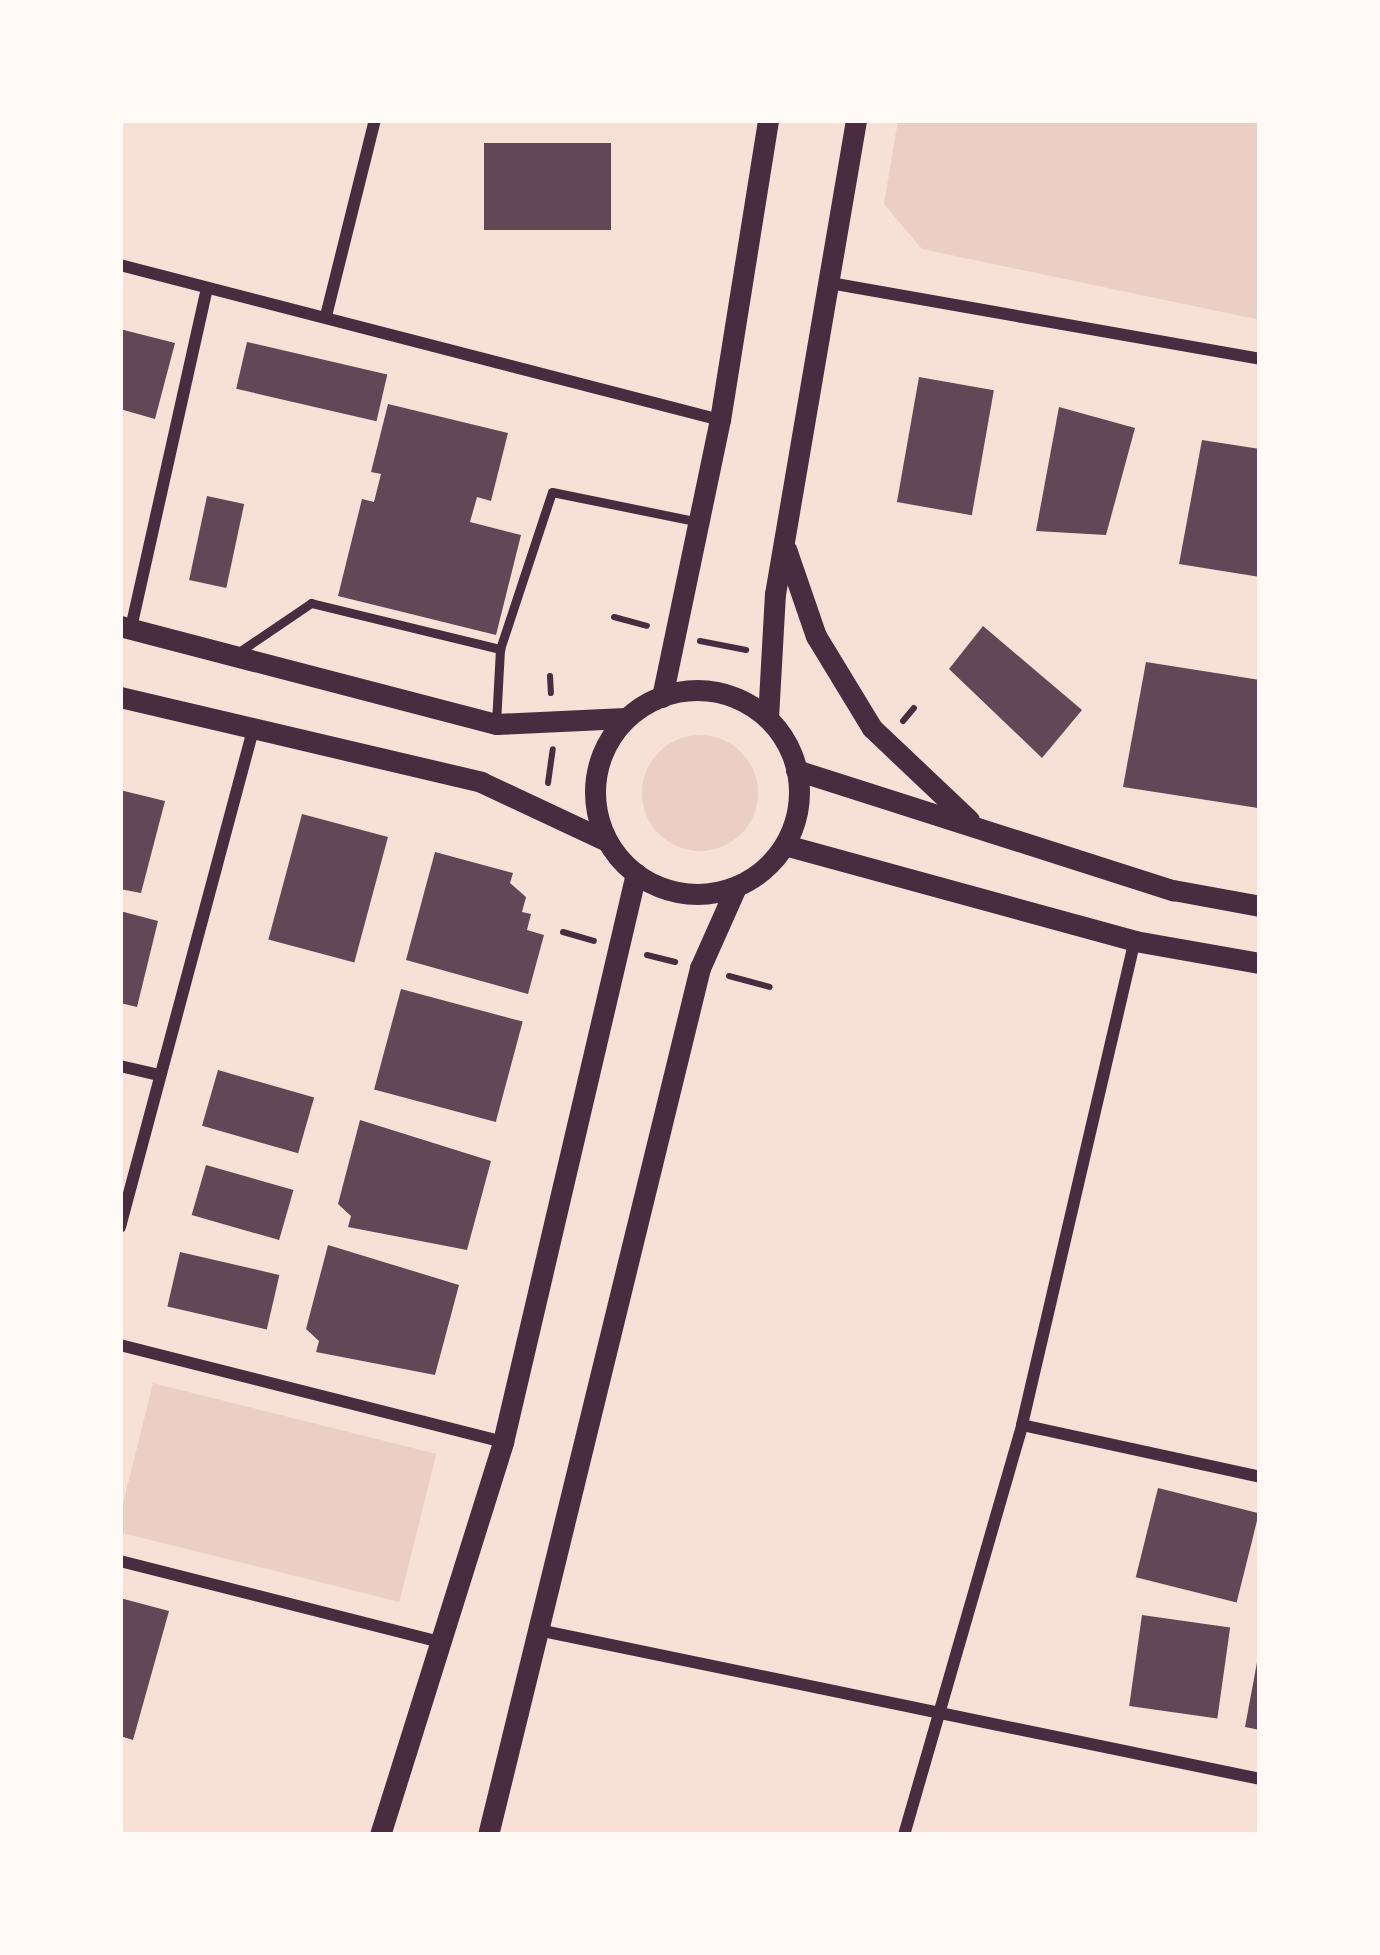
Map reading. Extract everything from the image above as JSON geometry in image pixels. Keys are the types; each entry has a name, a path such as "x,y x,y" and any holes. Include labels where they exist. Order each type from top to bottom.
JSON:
{"street":[{"path":"326,316 375,120"},
{"path":"662,697 720,420 768,120"},
{"path":"488,1835 543,1631 700,968 736,886 785,845 796,822 796,770 768,718 772,653 784,543 856,120"},
{"path":"120,265 720,420"},
{"path":"830,283 1260,359"},
{"path":"207,290 126,627 496,724 626,718 662,697 711,690 768,718"},
{"path":"784,543 816,636 872,728 979,828"},
{"path":"120,697 481,782 608,841"},
{"path":"626,718 596,772 595,803 608,841 636,874 688,895 736,886"},
{"path":"120,1227 155,1074 253,730"},
{"path":"796,770 1172,890 1260,906"},
{"path":"785,845 1135,941 1260,963"},
{"path":"380,1835 503,1442 636,874"},
{"path":"904,1835 1022,1425 1135,941"},
{"path":"120,1066 155,1074"},
{"path":"120,1346 503,1442"},
{"path":"1022,1425 1260,1477"},
{"path":"120,1561 440,1642"},
{"path":"543,1631 1260,1779"}],"lane":[{"path":"496,724 500,649 553,493 700,522"},
{"path":"234,656 311,603 500,649"}],"path":[{"path":"614,617 772,653"},
{"path":"539,809 554,767 550,676"},
{"path":"563,932 770,987"}],"shaded area":[{"path":"898,120 1260,120 1260,320 922,249 884,204"},
{"path":"700,735 722,739 741,752 754,771 758,793 754,815 741,834 722,847 700,851 678,847 659,834 646,815 642,793 646,771 659,752 678,739"},
{"path":"153,1383 436,1454 399,1602 120,1532 120,1515"}],"building":[{"path":"484,143 611,143 611,230 484,230"},
{"path":"120,329 175,343 155,419 120,409"},
{"path":"247,342 387,374 377,421 236,389"},
{"path":"919,377 994,390 972,515 897,502"},
{"path":"388,404 508,433 491,501 477,497 470,522 521,535 496,635 338,596 362,499 374,502 381,474 371,472"},
{"path":"1059,407 1135,428 1106,535 1036,531"},
{"path":"1202,440 1260,449 1260,577 1179,564"},
{"path":"207,496 244,504 226,588 189,580"},
{"path":"983,626 1082,710 1042,758 949,669"},
{"path":"1146,662 1260,680 1258,808 1123,787"},
{"path":"120,790 165,801 141,893 120,889"},
{"path":"302,814 388,837 354,963 268,940"},
{"path":"435,852 513,873 510,883 526,897 522,912 531,914 527,930 544,935 528,994 406,960"},
{"path":"120,911 158,921 137,1007 120,1003"},
{"path":"401,989 523,1022 496,1122 374,1089"},
{"path":"218,1070 314,1098 298,1153 202,1126"},
{"path":"360,1120 491,1161 467,1250 348,1227 351,1216 338,1204"},
{"path":"206,1165 293,1190 279,1240 192,1215"},
{"path":"328,1245 459,1285 435,1375 316,1352 319,1341 306,1329"},
{"path":"180,1252 279,1275 267,1330 167,1307"},
{"path":"1158,1488 1259,1513 1237,1602 1136,1577"},
{"path":"120,1598 169,1611 133,1740 120,1736"},
{"path":"1142,1615 1230,1627 1217,1718 1129,1706"},
{"path":"1260,1657 1260,1730 1245,1727"}]}
